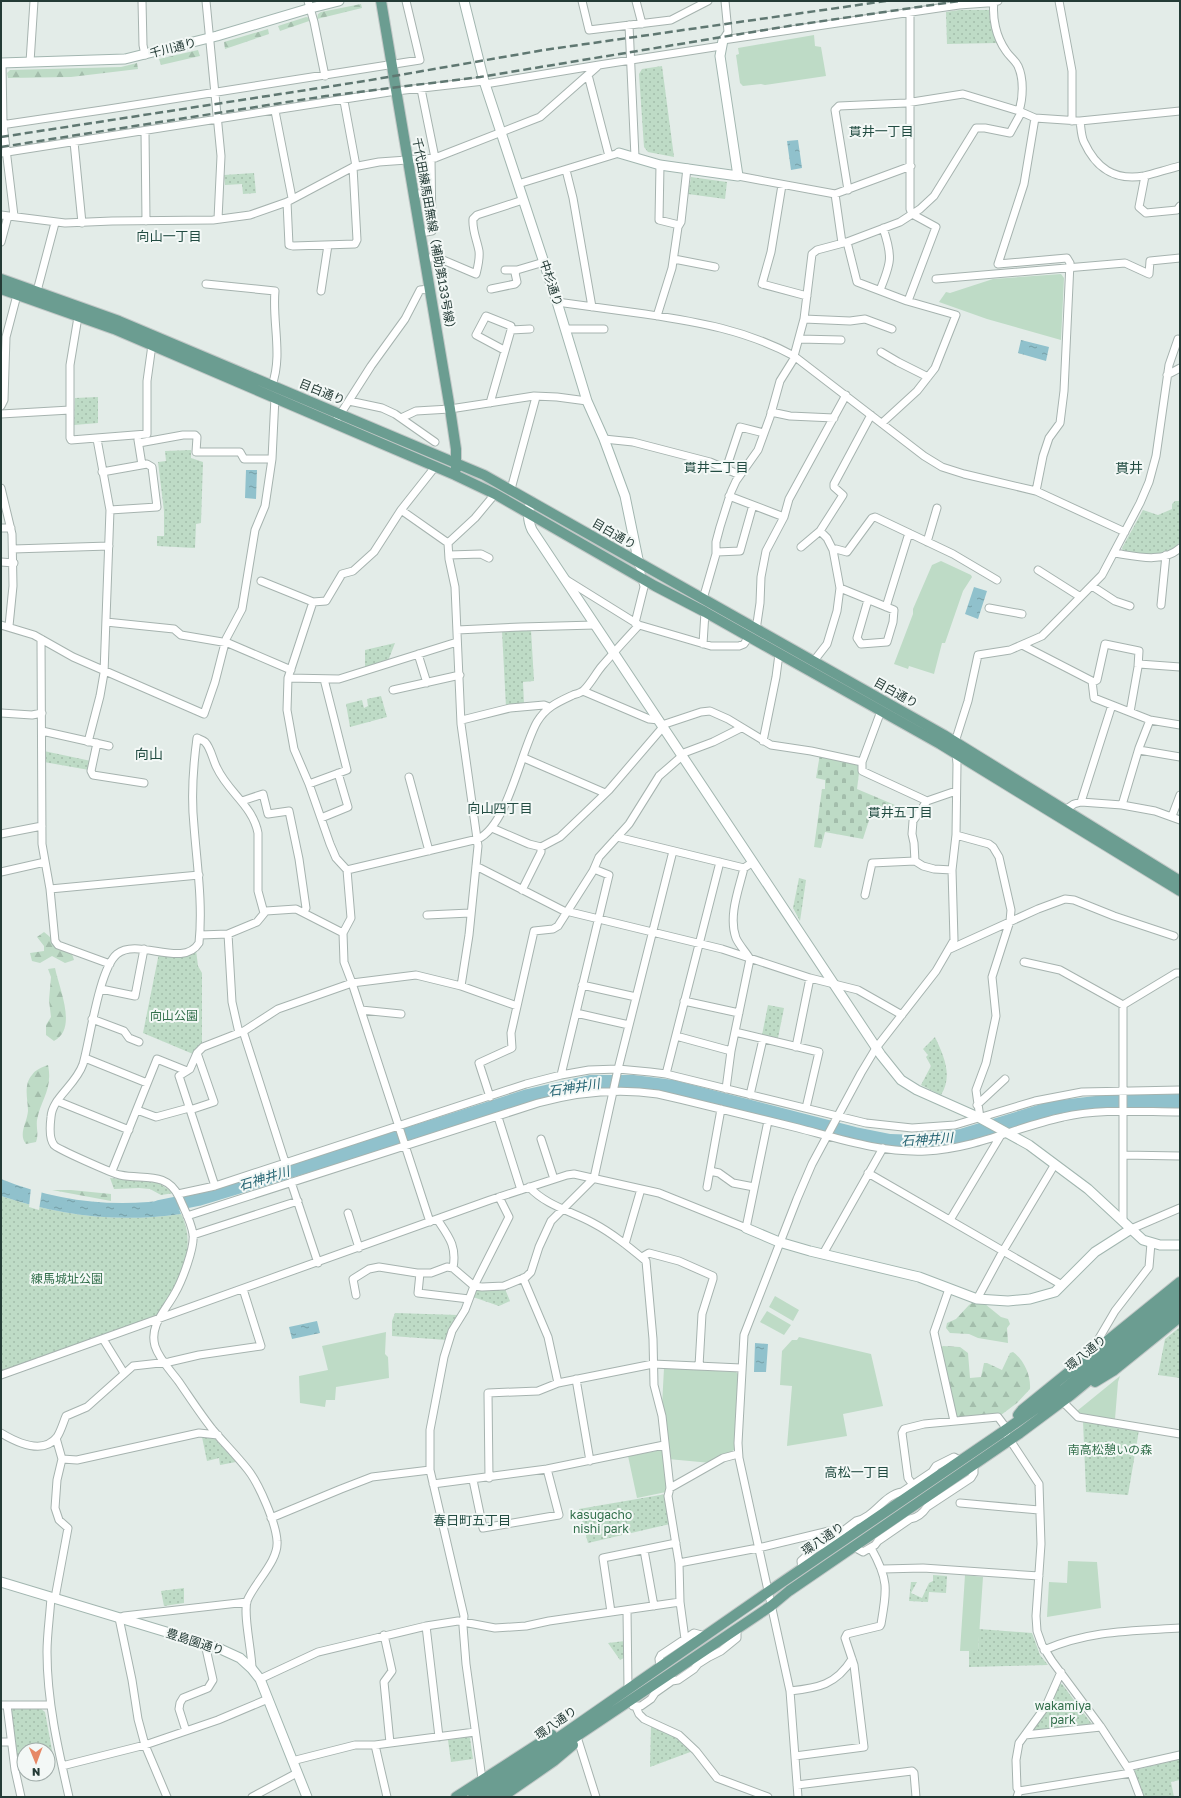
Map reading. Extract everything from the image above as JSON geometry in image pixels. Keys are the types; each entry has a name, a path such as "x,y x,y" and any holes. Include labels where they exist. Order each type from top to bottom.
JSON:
{"main road":[{"name":"千代田練馬田無線（補助第133号線）","path":"381,1 450,409 457,463 455,475"},
{"name":"目白通り","path":"1,279 119,321 457,463 511,489 639,564 955,742 1180,881"},
{"name":"目白通り","path":"1,289 114,329 275,397 334,424 455,475 495,494 642,578 881,710 1180,891"},
{"path":"1007,1433 1022,1410 1180,1282"},
{"name":"環八通り","path":"1065,1395 1180,1293"},
{"name":"環八通り","path":"473,1797 768,1592 961,1461 1065,1395 1180,1305"},
{"path":"1065,1395 1113,1371 1180,1317"},
{"name":"環八通り","path":"486,1797 603,1718 631,1705 771,1606 789,1591 974,1464 1007,1433"},
{"path":"456,1797 534,1746 608,1704"},
{"path":"502,1797 554,1761 603,1718"}],"street":[{"path":"30,62 34,1"},
{"path":"142,1 143,45 146,55"},
{"path":"206,1 221,162 218,218"},
{"name":"千川通り","path":"1,63 116,60 146,55 209,39 310,4 339,1"},
{"path":"2,124 325,76 420,60 406,1"},
{"name":"中杉通り","path":"464,1 485,82 500,132 566,329 587,401 604,439 625,496 639,564"},
{"path":"582,1 589,30 671,20 708,1"},
{"path":"636,1 642,24"},
{"path":"725,1 728,32 722,43 720,56 738,176"},
{"path":"4,152 344,101 396,91 485,82 630,61 824,24 995,1 993,13 1000,40 1006,51 1018,66 1020,75 1022,98 1020,112 1010,133 976,128 934,196 928,203 900,222 845,242 817,250 812,254 804,319 794,356 780,381 764,433 753,458 740,475 729,496 716,542 717,552 703,600"},
{"path":"1059,1 1072,71 1072,120"},
{"path":"310,4 325,76"},
{"path":"908,301 936,227 912,214 910,209 910,13"},
{"path":"630,25 630,61 635,157"},
{"path":"1,63 2,124 8,216 1,242"},
{"path":"8,216 55,223 82,223 112,221 213,220 218,218 250,215 290,200 355,166 433,158 540,117 554,107 600,65"},
{"path":"588,75 609,156"},
{"path":"420,233 432,231 431,192 433,158 421,89"},
{"path":"848,190 835,110 839,106 911,102 963,94 1020,112 1034,118 1080,121 1180,111"},
{"path":"275,111 290,200 289,245 355,244 357,240 355,166 344,101"},
{"path":"1034,118 1024,184 998,264 1067,258 1070,267 1064,390 1060,423 1049,438 1043,456 1036,490"},
{"path":"1080,121 1083,142 1090,152 1094,162 1107,171 1119,176 1145,176 1180,166"},
{"path":"145,131 146,221"},
{"path":"74,142 82,223"},
{"path":"518,184 619,153 660,165 738,176 835,194 911,166"},
{"path":"660,165 659,220 679,225"},
{"path":"657,316 669,282 674,259 679,225 681,222 687,168"},
{"path":"566,170 573,198 592,306"},
{"path":"1145,176 1139,208 1146,213 1177,210 1180,206"},
{"path":"782,185 771,252 762,284 807,296"},
{"path":"414,195 431,192"},
{"path":"835,194 845,242 857,282 908,301 956,315 935,368 917,390 882,423"},
{"path":"424,259 436,257 476,274 479,259 473,219 477,215 524,200"},
{"path":"37,292 55,223"},
{"path":"880,290 890,265 890,247 882,228"},
{"path":"321,291 328,245"},
{"path":"936,279 1125,263 1149,274 1150,261 1180,258"},
{"path":"674,259 716,266"},
{"path":"505,270 517,270 544,262"},
{"path":"492,289 516,284 515,273 517,270"},
{"path":"206,284 274,290 273,308 277,342 276,373 272,386"},
{"path":"334,424 371,366 405,319 420,290 429,289"},
{"path":"1,406 4,400 3,336 17,295"},
{"path":"557,302 592,306 723,327 778,347 794,356 924,456 942,467 964,474 1036,490 1125,532"},
{"path":"490,403 511,326 486,316 476,335 504,350"},
{"path":"78,317 70,365 71,440 146,434 147,381 152,345"},
{"path":"804,319 850,321 865,319 892,329"},
{"path":"566,329 604,328"},
{"path":"511,330 530,329"},
{"path":"799,339 841,340"},
{"path":"798,1797 790,1691 738,1454 741,1368 744,1335 809,1171 837,1117 876,1048 936,971 955,938 952,870 956,835 955,742 968,701 978,655 1010,650 1042,636 1079,596 1092,586 1102,575 1140,503 1154,465 1167,375 1178,339"},
{"path":"881,352 928,377"},
{"path":"1167,375 1180,368"},
{"path":"756,630 760,603 761,577 766,551 784,517 790,500 846,395"},
{"path":"401,418 416,411 450,409 536,396 557,396 587,401"},
{"path":"511,489 536,396"},
{"path":"1,625 9,626 34,635 72,656 204,714 215,682 225,642 242,608 255,530 264,509 272,459 275,397"},
{"path":"349,401 382,408 401,418 436,442"},
{"path":"1,414 70,410"},
{"path":"771,412 790,416 834,418"},
{"path":"801,547 820,531 843,494 834,487 834,484 871,415"},
{"path":"726,469 740,427 764,433"},
{"path":"137,435 142,465"},
{"path":"139,443 183,435 195,435 197,437 196,452 240,452 244,459 272,459"},
{"path":"88,742 100,696 104,669 110,510 97,439"},
{"path":"604,439 633,442 710,462 740,475"},
{"path":"102,472 147,464 152,467 157,507 110,510"},
{"path":"261,581 313,602 326,601 342,574 353,571 374,552 401,510 429,477 435,467"},
{"path":"1,491 11,528 14,563 14,586 9,626"},
{"path":"448,543 475,518 495,494"},
{"path":"729,496 784,517"},
{"path":"531,501 528,513 528,522 532,530 876,1048 894,1072 906,1083 925,1094 982,1119 1055,1164 1088,1189 1143,1240 1151,1244 1180,1245"},
{"path":"717,552 740,551 753,506"},
{"path":"927,542 937,508"},
{"path":"401,510 448,543"},
{"path":"833,550 836,549 847,552 874,517 953,554 997,580"},
{"path":"1,528 11,528"},
{"path":"813,662 827,644 837,611 840,588 833,550 827,538 820,531"},
{"path":"886,607 909,533"},
{"path":"448,543 455,587 462,720 478,839 469,935 461,986"},
{"path":"13,549 108,546"},
{"path":"1114,553 1150,558 1166,555 1179,549"},
{"path":"449,555 481,554 489,558"},
{"path":"1161,606 1166,555"},
{"path":"1,562 14,563"},
{"path":"347,870 478,839 484,836 492,828 508,796 538,720 549,707 583,691 637,624 644,592 639,564"},
{"path":"1038,570 1060,582 1079,596"},
{"path":"562,576 637,624 703,644 736,647 744,644 749,637"},
{"path":"1092,586 1115,601 1130,606"},
{"path":"840,588 894,610 893,622 887,642 862,644 857,638 868,600"},
{"path":"313,602 288,678 287,710 290,728 294,749 309,784 320,818 336,858 347,870 351,918 343,933 344,962 430,1222"},
{"path":"989,608 1022,614"},
{"path":"703,644 705,612"},
{"path":"106,622 174,629 181,635 225,642 291,670"},
{"path":"457,630 521,626 595,626"},
{"path":"42,640 42,844 50,889 55,941 58,946 110,964"},
{"path":"288,678 340,679 457,642"},
{"path":"1093,682 1097,680 1105,644 1139,651 1139,664 1130,712"},
{"path":"1022,645 1093,682"},
{"path":"418,654 427,683"},
{"path":"763,741 776,677 779,654"},
{"path":"1139,664 1180,667"},
{"path":"393,690 460,675"},
{"path":"309,784 347,770 324,679"},
{"path":"1093,682 1094,698 1150,720 1180,725"},
{"path":"583,691 661,724"},
{"path":"462,720 510,708 544,705 549,707"},
{"path":"1081,802 1112,705"},
{"path":"881,710 862,762 862,771 927,801"},
{"path":"492,828 529,844 541,847 560,837 605,793 610,790 661,724 701,712 710,711 728,719 771,745 811,751 862,762"},
{"path":"1,713 32,715 42,713"},
{"path":"1122,805 1150,720"},
{"path":"490,1097 479,1063 512,1048 511,1033 534,931 553,929 558,926 594,869 599,857 629,824 659,776 682,755 741,728"},
{"path":"42,731 109,746"},
{"path":"252,1669 247,1602 277,1548 272,1518 250,1472 218,1436 164,1362 156,1347 154,1334 157,1320 177,1292 192,1248 193,1235 187,1216 174,1186 166,1181 118,1175 64,1152 54,1146 51,1139 50,1118 53,1107 57,1101 78,1077 84,1058 92,1018 101,989 110,964 116,955 129,949 144,949 161,952 184,952 196,948 199,942 199,875 193,825 193,794 197,738 206,742 217,769 230,790 242,801 252,814 257,824 258,891 264,913"},
{"path":"97,743 91,771 93,775 144,783"},
{"path":"1139,750 1180,757"},
{"path":"524,758 605,793"},
{"path":"320,818 348,807 338,774"},
{"path":"409,777 429,851"},
{"path":"915,861 912,825 927,801 956,790"},
{"path":"242,801 263,794 268,814 289,811 299,860 306,908 304,912"},
{"path":"1172,816 1180,795"},
{"path":"1065,810 1074,804 1081,802 1122,805 1133,806 1172,816 1180,820"},
{"path":"1,834 42,826"},
{"path":"956,835 989,844 996,850 1003,870 1011,910 1010,921 992,977 996,1016 986,1063 976,1090 977,1104 982,1119"},
{"path":"617,837 744,868"},
{"path":"522,890 541,852 541,847"},
{"path":"356,1295 353,1279 369,1269 386,1267 420,1273 431,1273 447,1267 453,1268 474,1286 482,1287 504,1286 523,1278 531,1272 545,1231 552,1221 594,1178 618,1069 673,851"},
{"path":"865,895 872,863 915,861 934,869 952,870"},
{"path":"1,872 45,862"},
{"path":"666,1074 720,862"},
{"path":"726,1089 731,1051 750,959 736,938 734,912 744,868 753,862"},
{"path":"476,866 566,912 699,944 810,978 858,990 902,1015"},
{"path":"560,1075 609,875 594,869"},
{"path":"50,889 199,875"},
{"path":"950,949 1010,921 1065,899 1074,900 1114,916 1174,936"},
{"path":"200,935 228,934 257,922 264,913 285,909 296,909 304,912 343,933"},
{"path":"427,916 470,912"},
{"path":"228,934 232,1002 285,1162"},
{"path":"101,989 135,996 144,949"},
{"path":"1024,962 1060,970 1123,1005"},
{"path":"1123,1005 1176,973 1180,973"},
{"path":"215,1186 179,1076 190,1069 197,1053 203,1047 241,1032 278,1009 352,984 416,975 461,986 517,1006"},
{"path":"796,1047 810,978"},
{"path":"582,985 636,997"},
{"path":"684,1001 739,1013"},
{"path":"1123,1005 1123,1221"},
{"path":"361,1010 401,1014"},
{"path":"576,1013 629,1025"},
{"path":"92,1018 124,1031 128,1038 140,1042"},
{"path":"735,1032 819,1052 806,1108"},
{"path":"676,1036 731,1051"},
{"path":"750,1095 763,1039"},
{"path":"137,1110 156,1118 214,1102 197,1053"},
{"path":"84,1058 147,1083"},
{"path":"112,1172 157,1059 187,1071"},
{"path":"178,1194 215,1186 398,1125 560,1075 589,1070 618,1069 666,1074 837,1117 866,1123 912,1128 955,1125 982,1119 1054,1096 1082,1092 1180,1090"},
{"path":"977,1104 1005,1078"},
{"path":"187,1216 557,1098 613,1090 658,1094 883,1148 904,1151 947,1150 984,1141 1004,1133 1065,1116 1123,1111 1180,1112"},
{"path":"57,1101 129,1130"},
{"path":"706,1187 721,1109"},
{"path":"498,1117 521,1190"},
{"path":"746,1228 768,1121"},
{"path":"950,1220 1004,1133"},
{"path":"541,1140 554,1179"},
{"path":"823,1254 883,1148"},
{"path":"1123,1155 1180,1156"},
{"path":"977,1299 1003,1251 1055,1164"},
{"path":"710,1171 719,1173 732,1183 754,1187"},
{"path":"868,1173 1062,1285"},
{"path":"1,1375 318,1263 499,1197 574,1174 659,1193 780,1242 919,1277 977,1299 1008,1301 1030,1299 1055,1292 1095,1252 1131,1229 1180,1208"},
{"path":"291,1182 318,1263"},
{"path":"529,1187 549,1203 593,1222 646,1260 653,1339 654,1385 662,1416 664,1445 670,1488 668,1496 679,1562 680,1602 686,1639"},
{"path":"625,1244 641,1189"},
{"path":"482,1779 475,1732 463,1622 464,1616 430,1470 430,1430 444,1357 452,1331 465,1310 474,1286 509,1217 499,1197"},
{"path":"193,1235 298,1201"},
{"path":"348,1213 359,1248"},
{"path":"437,1219 449,1237 454,1248 455,1258 453,1268"},
{"path":"1102,1346 1098,1340 1114,1311 1149,1267 1151,1244"},
{"path":"642,1257 648,1253 679,1261 713,1276 702,1314 699,1366"},
{"path":"420,1273 418,1293 469,1299"},
{"path":"523,1278 548,1337 558,1383"},
{"path":"1,1433 22,1444 30,1445 52,1442 56,1438 66,1416 87,1407 133,1366 261,1346 243,1289"},
{"path":"949,1289 934,1332 954,1421"},
{"path":"103,1339 124,1373"},
{"path":"489,1478 488,1393 538,1391 558,1383 653,1364 741,1368"},
{"path":"576,1380 590,1461"},
{"path":"1065,1395 1078,1417 1180,1434"},
{"path":"913,1485 908,1478 902,1432 904,1429 924,1424 998,1417 1038,1484 1041,1544 1036,1616 1037,1631 1044,1650 1101,1726 1129,1770 1140,1797"},
{"path":"62,1459 77,1460 199,1433 218,1436"},
{"path":"56,1438 62,1459 58,1475 55,1508 60,1520 68,1528 53,1597 47,1651 50,1705 69,1797"},
{"path":"433,1484 489,1478 547,1469 664,1445"},
{"path":"670,1488 723,1458 738,1454"},
{"path":"802,1569 801,1561 821,1545 826,1544 835,1538 852,1524 862,1520 880,1507 883,1503 913,1485 944,1461 954,1457 961,1461"},
{"path":"854,1547 863,1552 872,1548 885,1536 910,1519 914,1519 927,1507 971,1478 974,1473 974,1464"},
{"path":"473,1480 483,1528 559,1515 547,1469"},
{"path":"272,1518 341,1488 372,1477 430,1470"},
{"path":"960,1503 1039,1510"},
{"path":"679,1562 758,1548 830,1531 835,1538"},
{"path":"611,1612 603,1558 676,1543"},
{"path":"795,1756 864,1747 852,1659 845,1638 847,1634 880,1626 881,1624 886,1581 872,1548"},
{"path":"644,1550 654,1606"},
{"path":"882,1569 922,1568 1039,1576"},
{"name":"豊島園通り","path":"1,1582 205,1644 240,1658 260,1679 307,1797"},
{"path":"167,1797 145,1745 138,1719 132,1680 119,1618 124,1616 247,1602"},
{"path":"260,1679 318,1652 426,1626 463,1622 495,1628 526,1626 549,1621 680,1602"},
{"path":"627,1610 628,1689"},
{"path":"426,1626 439,1737"},
{"path":"1044,1650 1055,1645 1107,1632 1180,1628"},
{"path":"660,1668 659,1659 661,1655 694,1633 705,1636"},
{"path":"384,1635 392,1671 384,1682 390,1743"},
{"path":"186,1731 179,1709 180,1703 183,1698 208,1688 213,1680 205,1644"},
{"path":"790,1691 820,1687 830,1682 849,1665 852,1659"},
{"path":"1061,1672 1046,1706 1019,1743 1016,1760 1018,1794 1129,1770 1180,1755"},
{"path":"62,1766 145,1745 268,1700"},
{"path":"21,1797 4,1705 50,1705"},
{"path":"631,1705 644,1720 679,1734 696,1751 710,1771 717,1778 768,1797"},
{"path":"1025,1735 1101,1726"},
{"path":"292,1760 355,1745 375,1745 475,1732"},
{"path":"578,1740 596,1797"},
{"path":"1,1742 12,1742"},
{"path":"375,1745 387,1797"},
{"path":"797,1785 912,1771 914,1773 916,1797"},
{"path":"252,1797 297,1773"}],"green space":[{"path":"361,4 362,8 317,19 318,14 321,12"},
{"path":"959,10 989,10 998,43 947,44 946,12"},
{"path":"306,17 311,18 312,20 280,31 278,26"},
{"path":"268,29 269,34 225,49 224,42"},
{"path":"814,35 815,46 821,47 826,76 765,85 743,86 740,83 736,55 739,54 738,48"},
{"path":"198,50 200,56 161,65 159,59"},
{"path":"137,63 138,69 71,77 8,78 7,73 10,70 121,67"},
{"path":"662,66 674,157 648,152 644,147 639,74 642,69"},
{"path":"254,173 256,193 243,194 242,184 225,185 224,175"},
{"path":"691,177 727,182 725,199 688,194"},
{"path":"1061,274 1064,278 1061,340 987,319 939,302 946,292 950,293 993,279"},
{"path":"98,397 98,423 74,425 75,398"},
{"path":"191,450 191,458 203,462 201,523 196,524 195,548 157,546 157,536 164,536 164,511 158,462 166,461 165,451"},
{"path":"1175,501 1180,501 1180,542 1168,551 1161,553 1146,554 1123,551 1122,548 1143,510 1158,515 1172,509 1172,504"},
{"path":"941,561 971,575 972,577 963,591 945,643 942,643 934,674 909,666 908,669 894,664 913,614 913,609 932,565"},
{"path":"531,630 534,681 523,682 524,704 506,707 502,631"},
{"path":"395,643 388,661 365,667 365,650"},
{"path":"381,696 387,717 350,727 346,704 362,700 364,708 368,706 367,699"},
{"path":"44,751 91,761 89,770 44,762"},
{"path":"820,754 860,765 857,789 902,808 897,819 871,814 863,839 825,832 821,848 814,847 822,789 825,789 825,780 816,778"},
{"path":"799,878 806,880 800,921 793,908"},
{"path":"44,932 70,952 74,960 65,963 52,956 40,963 32,961 30,953 44,951 44,946 37,937"},
{"name":"向山公園","path":"196,950 198,966 202,973 202,1045 193,1054 143,1033 159,953"},
{"path":"55,968 63,997 66,1018 65,1027 61,1035 54,1041 46,1035 46,1025 51,1017 49,1000 51,977 48,969"},
{"path":"768,1005 784,1008 778,1038 762,1035"},
{"path":"935,1037 944,1059 947,1073 945,1088 941,1095 921,1085 931,1066 926,1057 928,1055 923,1049"},
{"path":"48,1065 49,1081 37,1120 37,1139 36,1142 26,1144 23,1132 28,1111 27,1088 29,1079 35,1072"},
{"path":"110,1178 157,1182 174,1193 161,1195 150,1189 114,1189"},
{"path":"52,1190 71,1190 111,1194 111,1201"},
{"name":"練馬城址公園","path":"1,1196 46,1209 90,1216 134,1218 181,1214 186,1227 188,1240 187,1254 178,1280 157,1315 1,1372"},
{"path":"505,1289 510,1301 499,1306 473,1297 474,1292 477,1290"},
{"path":"775,1296 799,1310 793,1321 769,1307"},
{"path":"972,1303 985,1304 1001,1317 1008,1319 1010,1324 1007,1328 1008,1343 978,1338 969,1334 950,1333 946,1328 947,1323 956,1319"},
{"path":"767,1311 791,1325 784,1335 760,1322"},
{"path":"395,1313 458,1315 446,1340 392,1336 392,1321"},
{"path":"1180,1327 1180,1378 1158,1375 1165,1339"},
{"path":"386,1332 385,1354 388,1357 389,1378 336,1387 335,1400 326,1400 325,1407 300,1403 299,1376 328,1370 322,1346"},
{"path":"799,1337 871,1354 883,1406 843,1414 847,1436 787,1446 792,1386 780,1385 782,1351 792,1340 797,1340"},
{"path":"943,1346 960,1347 968,1353 970,1378 981,1377 984,1363 1002,1370 1010,1353 1013,1352 1017,1355 1026,1368 1030,1389 1017,1403 1001,1415 955,1417 940,1348"},
{"path":"664,1368 736,1372 739,1375 734,1450 711,1463 668,1459 662,1406"},
{"path":"1120,1376 1118,1382 1115,1419 1078,1414 1077,1411"},
{"name":"南高松憩いの森","path":"1083,1421 1139,1430 1128,1495 1086,1492"},
{"path":"202,1437 214,1438 236,1462 220,1465 219,1458 207,1461"},
{"path":"662,1450 668,1486 666,1492 637,1498 628,1456"},
{"name":"kasugacho nishi park","path":"666,1494 670,1524 588,1543 579,1509"},
{"path":"1068,1561 1097,1562 1101,1608 1047,1617 1049,1582 1067,1583"},
{"path":"933,1575 947,1576 946,1593 929,1592 928,1602 909,1601 911,1582 917,1582 911,1593 922,1598 929,1583 933,1581"},
{"path":"965,1575 983,1577 978,1651 960,1651"},
{"path":"184,1588 184,1603 164,1606 161,1591"},
{"path":"979,1629 1032,1633 1040,1655 1048,1665 969,1667 969,1651 978,1651"},
{"path":"625,1641 626,1657 620,1660 608,1643"},
{"name":"wakamiya park","path":"1059,1684 1062,1684 1091,1723 1089,1726 1034,1732 1032,1729"},
{"path":"13,1708 40,1708 45,1712 51,1742 16,1742 16,1747 11,1711"},
{"path":"651,1726 677,1737 693,1751 650,1767"},
{"path":"470,1738 473,1759 451,1762 448,1740"},
{"path":"1180,1759 1180,1780 1171,1782 1174,1797 1143,1797 1133,1772 1135,1770"}],"water":[{"path":"798,140 802,168 791,170 787,141"},
{"path":"1021,340 1049,347 1046,361 1018,353"},
{"path":"246,470 257,470 256,499 245,498"},
{"path":"974,587 987,591 978,619 965,614"},
{"path":"1,1179 44,1193 86,1201 130,1203 175,1199 181,1214 157,1217 112,1218 46,1209 1,1196"},
{"path":"317,1321 320,1333 292,1339 289,1327"},
{"path":"755,1343 768,1344 766,1372 754,1372"}],"pier":[{"path":"31,1187 42,1190 39,1210 29,1207"}],"waterway":[{"name":"石神井川","path":"159,1207 198,1199 528,1096 590,1082 633,1082 673,1087 855,1134 890,1141 919,1142 961,1136 1052,1108 1105,1102 1180,1101"}],"railway":[{"path":"1,137 365,81 544,50 886,1"},
{"path":"1,147 326,96 480,77 789,26 959,1"}],"district":[{"name":"貫井一丁目","path":"881,131"},
{"name":"向山一丁目","path":"169,236"},
{"name":"貫井二丁目","path":"716,467"},
{"name":"貫井","path":"1129,468"},
{"name":"向山","path":"149,754"},
{"name":"向山四丁目","path":"500,808"},
{"name":"貫井五丁目","path":"900,812"},
{"name":"高松一丁目","path":"857,1472"},
{"name":"春日町五丁目","path":"472,1520"}]}
